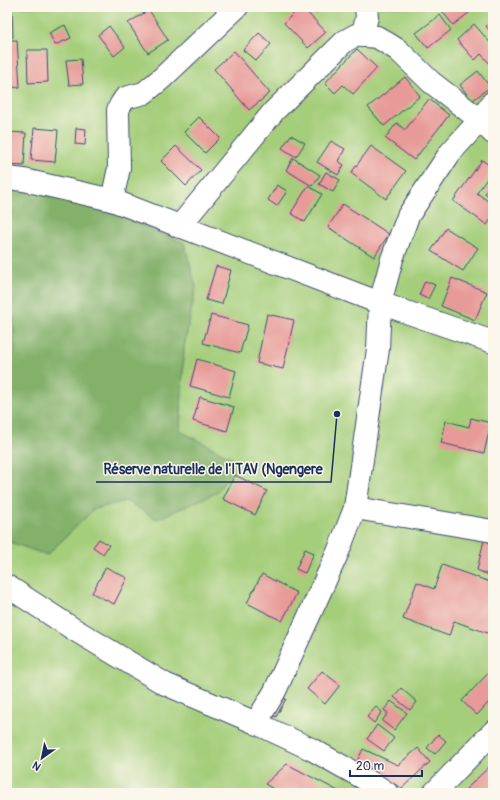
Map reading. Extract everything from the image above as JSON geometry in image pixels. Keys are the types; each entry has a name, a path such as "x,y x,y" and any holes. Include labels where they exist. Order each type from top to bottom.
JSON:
{"street":[{"path":"112,200 119,168 118,110 121,104 126,98 144,93 161,79 237,7"},
{"path":"362,36 367,17 366,7"},
{"path":"180,226 274,111 345,41 356,35 377,37 398,50 431,82 486,126"},
{"path":"256,724 275,691 338,552 355,508 378,349 380,303 392,259 408,216 450,153 486,126 493,102"},
{"path":"7,178 24,180 112,200 380,303 493,342"},
{"path":"355,508 493,531"},
{"path":"7,586 165,684 313,750 387,793"},
{"path":"434,793 493,732"}],"green space":[{"path":"7,7 493,7 493,793 7,793 7,541 47,555 94,509 126,501 157,519 232,458 180,431 184,347 196,287 184,243 117,214 37,192 7,188"},
{"path":"7,188 37,192 117,214 184,243 196,287 184,347 180,431 232,458 235,469 216,493 157,519 126,501 94,509 47,555 7,541 7,358 15,353 13,315 7,312"},
{"path":"7,312 13,315 15,353 7,358"}],"building":[{"path":"7,7 12,7 13,37 7,38"},
{"path":"300,7 302,7 326,32 308,48 284,23"},
{"path":"311,7 324,7 316,13"},
{"path":"439,7 466,7 470,12 453,25"},
{"path":"149,10 168,40 148,53 128,23"},
{"path":"440,15 451,30 428,48 416,33"},
{"path":"493,20 493,35 486,26"},
{"path":"474,24 493,46 492,66 481,54 475,60 457,40"},
{"path":"65,25 71,38 55,45 49,33"},
{"path":"109,26 125,47 114,56 98,35"},
{"path":"259,33 271,44 256,61 243,50"},
{"path":"7,40 17,40 20,87 7,88"},
{"path":"357,49 377,68 353,94 343,85 335,93 325,83"},
{"path":"27,50 47,50 48,82 28,83"},
{"path":"234,51 270,93 249,110 214,69"},
{"path":"81,59 83,84 69,85 66,60"},
{"path":"478,71 490,87 472,101 460,85"},
{"path":"405,77 420,96 384,126 368,107"},
{"path":"429,99 449,115 414,160 385,138 397,123 405,130"},
{"path":"199,117 220,138 205,153 184,132"},
{"path":"34,128 58,130 55,162 31,160"},
{"path":"76,128 86,129 85,145 75,144"},
{"path":"7,132 26,133 24,166 7,165"},
{"path":"291,135 305,143 296,157 282,148"},
{"path":"331,141 345,149 338,161 344,165 338,175 317,162"},
{"path":"176,146 201,170 186,186 161,161"},
{"path":"371,146 406,171 386,199 351,173"},
{"path":"293,158 320,175 312,186 286,170"},
{"path":"482,160 493,168 477,193 493,205 493,216 487,225 453,201"},
{"path":"326,172 340,180 333,192 319,184"},
{"path":"493,182 493,199 485,193"},
{"path":"277,185 287,191 277,206 268,200"},
{"path":"308,186 322,194 305,222 291,213"},
{"path":"343,204 389,234 374,257 328,227"},
{"path":"446,228 478,248 463,271 431,251"},
{"path":"216,266 231,270 222,304 206,300"},
{"path":"452,278 487,292 475,320 441,306"},
{"path":"425,281 435,285 428,299 419,295"},
{"path":"267,314 294,320 283,369 257,363"},
{"path":"211,315 248,325 240,353 203,343"},
{"path":"197,359 236,371 229,397 190,386"},
{"path":"200,397 234,407 227,431 193,421"},
{"path":"471,418 491,423 484,453 441,443 446,421 469,427"},
{"path":"235,475 267,491 255,515 223,499"},
{"path":"99,539 109,545 103,554 93,547"},
{"path":"484,540 493,544 493,577 477,570"},
{"path":"305,549 314,553 305,573 296,569"},
{"path":"442,565 493,583 493,635 454,621 449,636 403,619 417,582 434,589"},
{"path":"106,567 127,578 114,604 92,593"},
{"path":"262,574 297,593 282,621 247,603"},
{"path":"493,668 493,698 477,715 462,701"},
{"path":"322,671 340,685 325,704 307,689"},
{"path":"401,688 417,702 410,710 394,697"},
{"path":"278,695 286,699 276,717 268,713"},
{"path":"391,701 407,713 394,730 382,721 388,713 384,710"},
{"path":"376,707 382,712 374,723 367,717"},
{"path":"377,725 394,738 384,751 367,739"},
{"path":"438,734 446,741 435,754 427,748"},
{"path":"418,748 430,762 402,788 356,764 363,749 398,765"},
{"path":"493,763 493,785 484,793 462,793"},
{"path":"287,764 342,793 280,793 265,784"}],"place":[{"name":"Réserve naturelle de l'ITAV (Ngengere","path":"337,414"}]}
